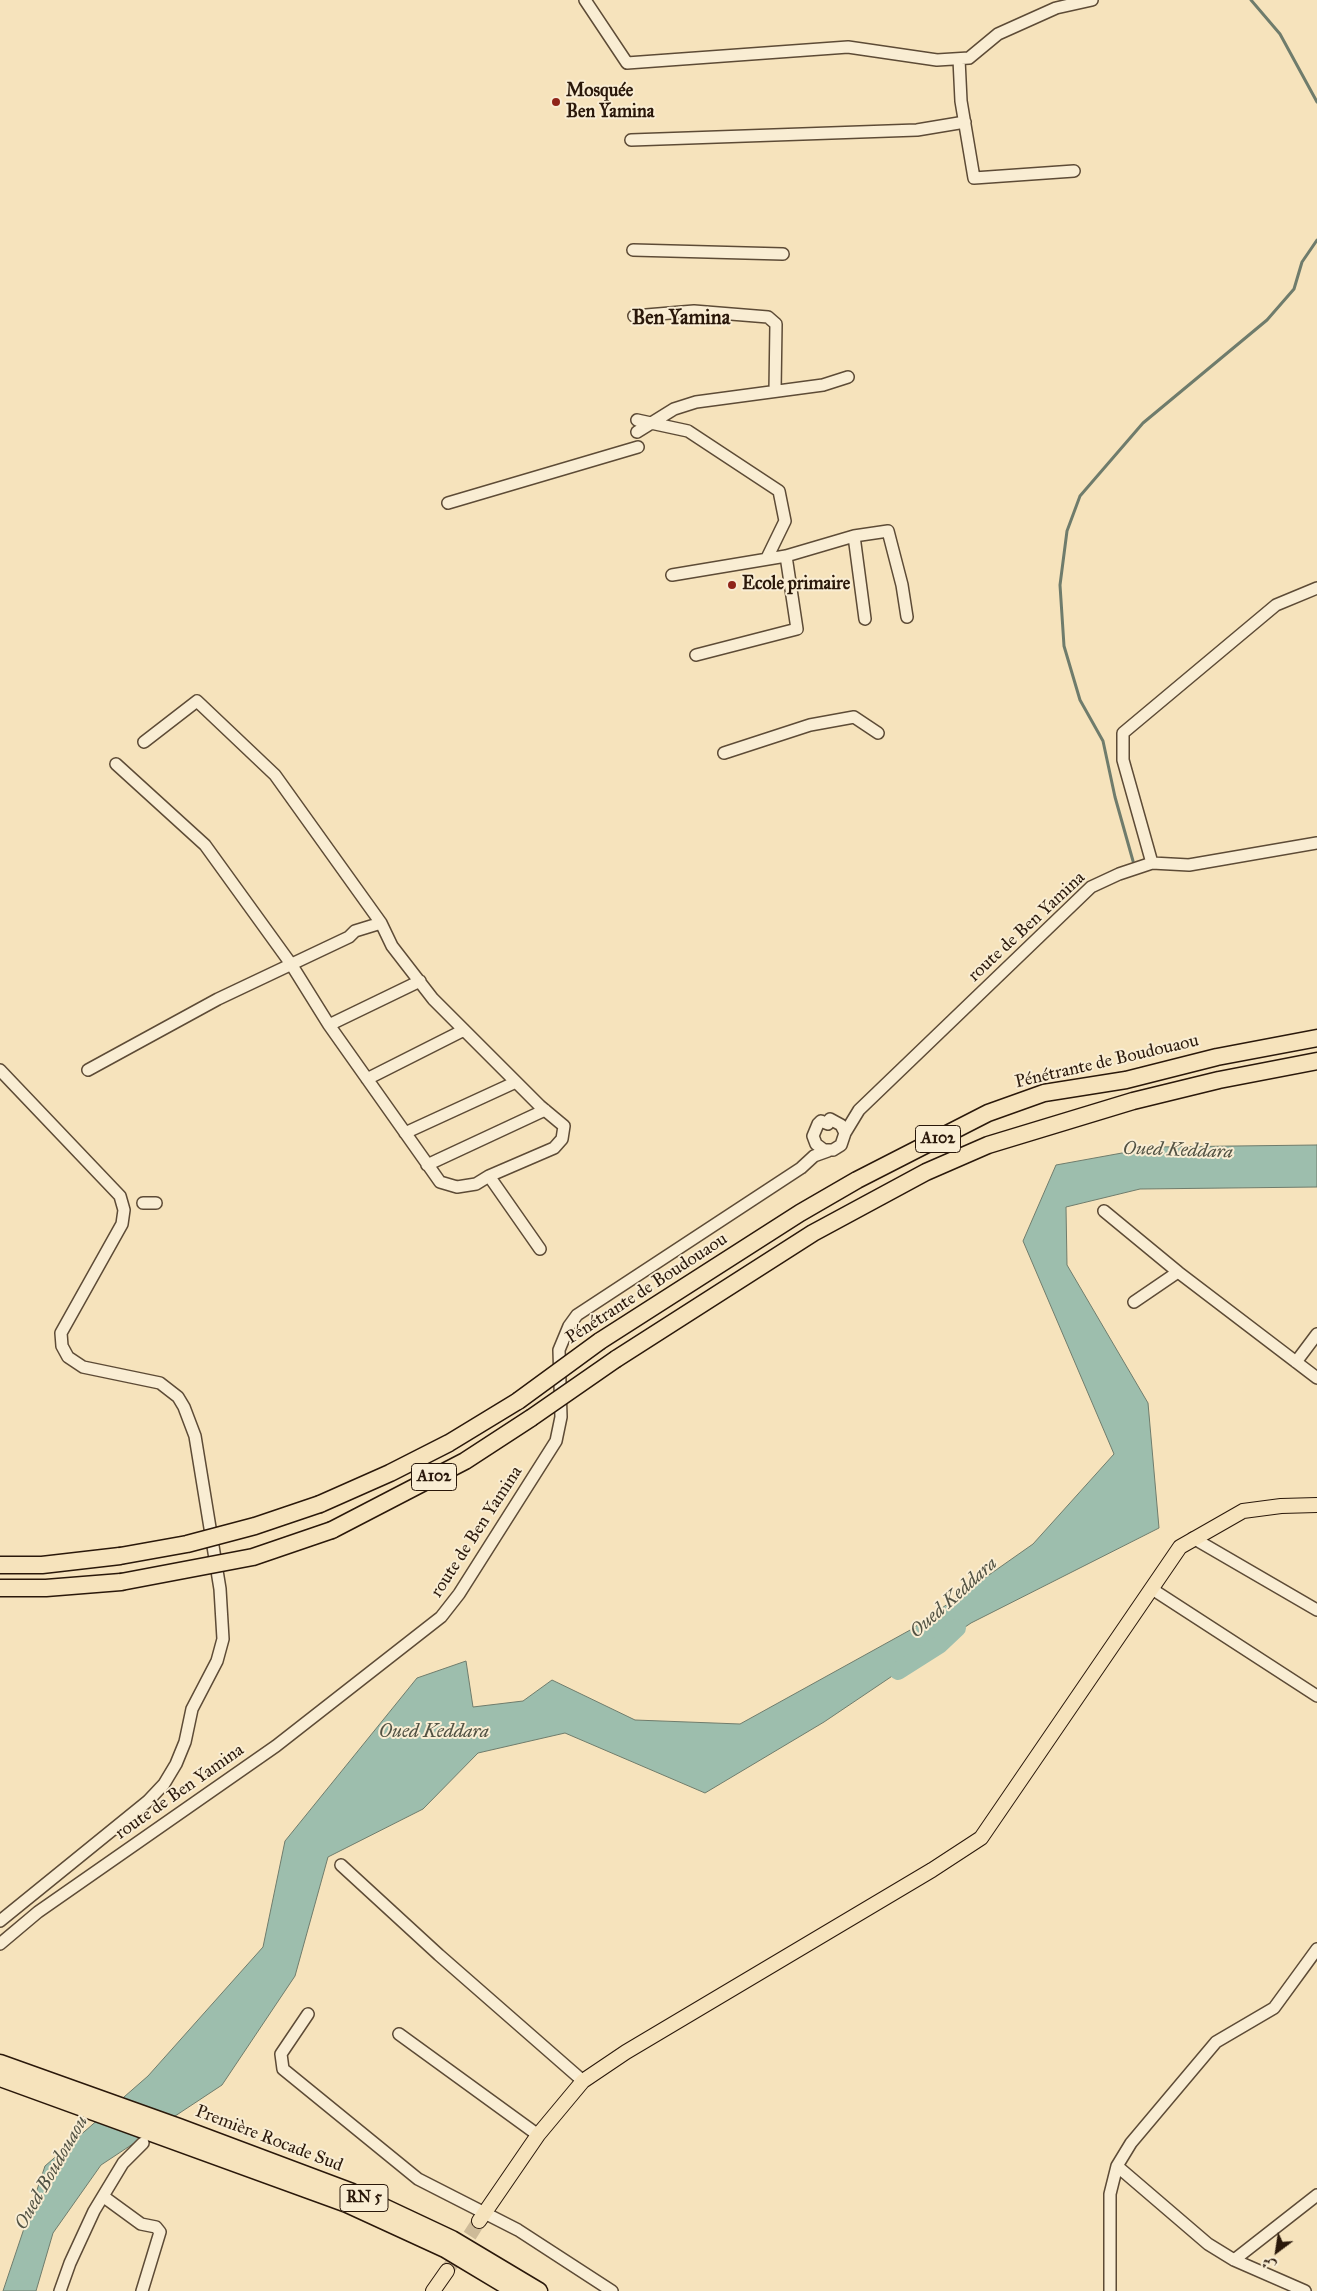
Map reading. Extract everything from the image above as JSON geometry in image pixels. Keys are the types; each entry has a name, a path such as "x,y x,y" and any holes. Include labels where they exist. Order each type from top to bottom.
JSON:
{"highway":[{"name":"Pénétrante de Boudouaou","path":"0,1564 42,1565 120,1556 187,1544 255,1526 320,1504 390,1474 449,1443 518,1400 600,1341 800,1214 857,1180 988,1113 1044,1094 1126,1080 1217,1058 1317,1038"},
{"name":"A102","path":"0,1588 46,1588 121,1582 253,1557 332,1530 464,1461 531,1418 616,1359 813,1233 926,1172 988,1145 1133,1101 1219,1080 1317,1061"},
{"name":"Première Rocade Sud","path":"0,2063 73,2098"},
{"name":"Première Rocade Sud","path":"0,2078 73,2098 352,2192 452,2239 539,2291"},
{"name":"Première Rocade Sud","path":"175,2133 348,2204 445,2249 515,2291"}],"main road":[{"path":"481,2216 538,2135 583,2081 626,2052 932,1870 980,1838 1180,1547 1243,1511 1281,1506 1317,1505"},
{"path":"433,2291 447,2271"}],"street":[{"path":"584,0 627,63 848,47 937,60 970,58 998,34 1056,8 1092,0"},
{"path":"959,58 965,122 974,178 1074,171"},
{"path":"631,140 917,130 965,122"},
{"path":"633,250 783,254"},
{"path":"634,316 694,311 768,317 776,324 775,392"},
{"path":"637,432 674,409 696,402 824,385 848,377"},
{"path":"637,420 688,431 779,491 785,521 767,558"},
{"path":"448,503 638,447"},
{"path":"672,575 786,556 854,536 888,531 902,585 907,617"},
{"path":"854,536 865,619"},
{"path":"696,655 797,630 786,556"},
{"path":"1152,864 1123,760 1123,733 1276,605 1317,588"},
{"path":"116,764 205,845 291,964 329,1025 440,1182 456,1187 476,1184 489,1176 554,1148 562,1139 564,1126 516,1082 433,999 392,946 381,923 274,775 197,701 144,742"},
{"path":"724,753 810,725 854,717 878,733"},
{"name":"route de Ben Yamina","path":"844,1133 860,1110 1091,887 1119,874 1152,864 1189,865 1317,842"},
{"path":"88,1070 218,999 349,937 355,932 381,923"},
{"path":"329,1025 420,982"},
{"path":"367,1079 464,1030"},
{"path":"0,1070 120,1196 124,1210 122,1224 61,1333 62,1346 68,1357 83,1367 160,1384 174,1393 184,1407 195,1436 220,1589 223,1640 216,1661 192,1709 185,1742 176,1764 164,1784 148,1801 0,1921"},
{"path":"405,1133 516,1082"},
{"path":"428,1164 545,1110"},
{"name":"route de Ben Yamina","path":"834,1120 860,1110"},
{"path":"801,1168 814,1140 814,1132 818,1124 821,1121 828,1124 830,1119 841,1125 844,1133 841,1146 828,1150 820,1148 814,1140"},
{"name":"route de Ben Yamina","path":"0,1944 44,1907 276,1746 441,1617 459,1594 556,1442 561,1416 559,1350 569,1326 577,1315 801,1168 814,1156 828,1150"},
{"path":"489,1176 540,1249"},
{"path":"143,1203 156,1203"},
{"path":"1104,1211 1178,1272 1317,1378"},
{"path":"1134,1302 1178,1272"},
{"path":"1296,1362 1317,1334"},
{"path":"1193,1538 1317,1610"},
{"path":"1152,1589 1317,1696"},
{"path":"341,1865 583,2081"},
{"path":"1110,2291 1110,2194 1117,2166 1131,2143 1216,2042 1274,2008 1317,1949"},
{"path":"308,2014 281,2054 283,2068 418,2179 481,2216 533,2239 612,2291"},
{"path":"400,2034 538,2135"},
{"path":"60,2291 70,2263 104,2197 123,2163 143,2142"},
{"path":"1117,2166 1208,2244 1234,2260 1305,2291"},
{"path":"1234,2260 1317,2195"},
{"path":"104,2197 141,2224 156,2227 160,2232 142,2291"}],"water":[{"name":"Oued Keddara","path":"1317,1145 1317,1187 1140,1189 1066,1207 1067,1265 1148,1403 1159,1528 971,1623 824,1722 705,1793 565,1733 478,1753 423,1809 328,1857 295,1976 222,2085 101,2165 53,2233 36,2291 3,2291 45,2166 148,2076 263,1947 285,1841 417,1678 466,1661 473,1707 523,1701 552,1680 635,1720 740,1724 912,1629 1033,1544 1114,1454 1023,1241 1056,1165 1155,1147"}],"waterway":[{"path":"1251,0 1280,34 1317,102"},
{"path":"1133,861 1115,797 1103,741 1080,700 1064,646 1060,585 1067,531 1080,496 1143,423 1267,320 1294,289 1302,262 1317,240"},
{"name":"Oued Keddara","path":"898,1671 939,1645 957,1628"}],"tunnel":[{"path":"447,2271 479,2221"}],"place":[{"name":"Mosquée Ben Yamina","path":"556,102"},
{"name":"Ecole primaire","path":"732,585"}],"district":[{"name":"Ben Yamina","path":"681,319"}],"water label":[{"name":"Oued Boudouaou","path":"52,2173"}]}
